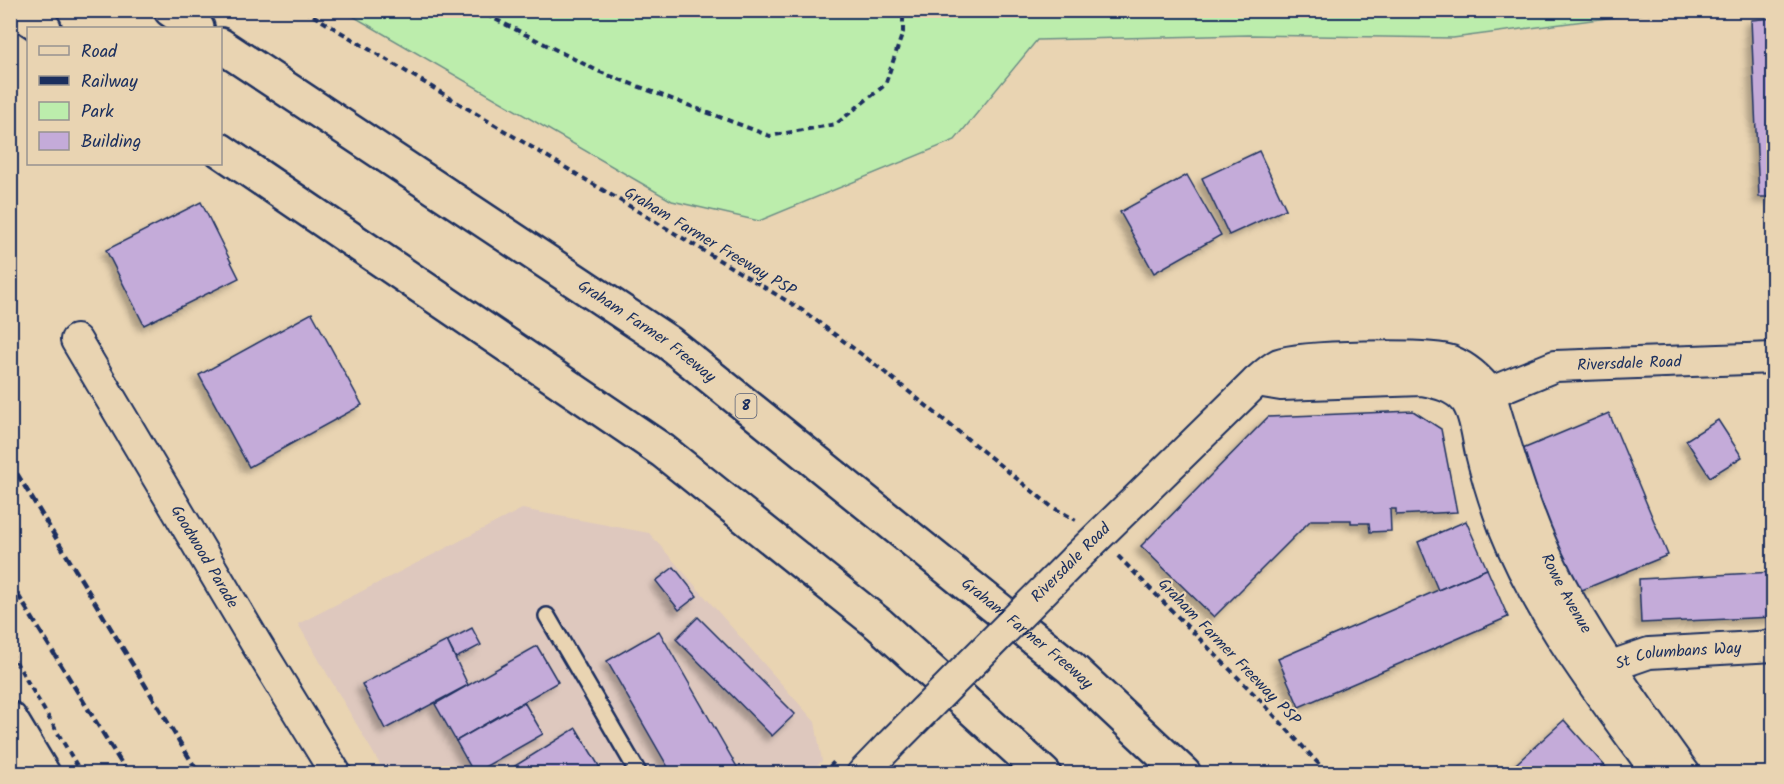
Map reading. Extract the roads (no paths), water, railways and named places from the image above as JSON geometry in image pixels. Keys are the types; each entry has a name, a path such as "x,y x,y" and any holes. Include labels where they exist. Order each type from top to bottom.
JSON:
{"main road":[{"path":"17,10 42,27"},
{"path":"171,10 196,27"},
{"name":"Graham Farmer Freeway","path":"222,46 669,343 1071,668 1184,774"},
{"path":"222,151 663,451 879,624 1044,774"},
{"path":"10,719 44,774"}],"street":[{"name":"Goodwood Parade","path":"76,340 250,635 336,774"},
{"name":"Riversdale Road","path":"862,774 1257,381 1281,385 1422,380 1478,398 1555,366 1773,358"},
{"name":"Rowe Avenue","path":"1478,398 1504,527 1537,596 1685,774"},
{"name":"St Columbans Way","path":"1597,670 1649,653 1773,646"},
{"name":"Rowe Avenue","path":"1597,670 1658,774"}],"lane":[{"path":"547,616 639,774"}],"railway":[{"path":"10,462 199,774"},
{"path":"10,582 128,774"}]}
